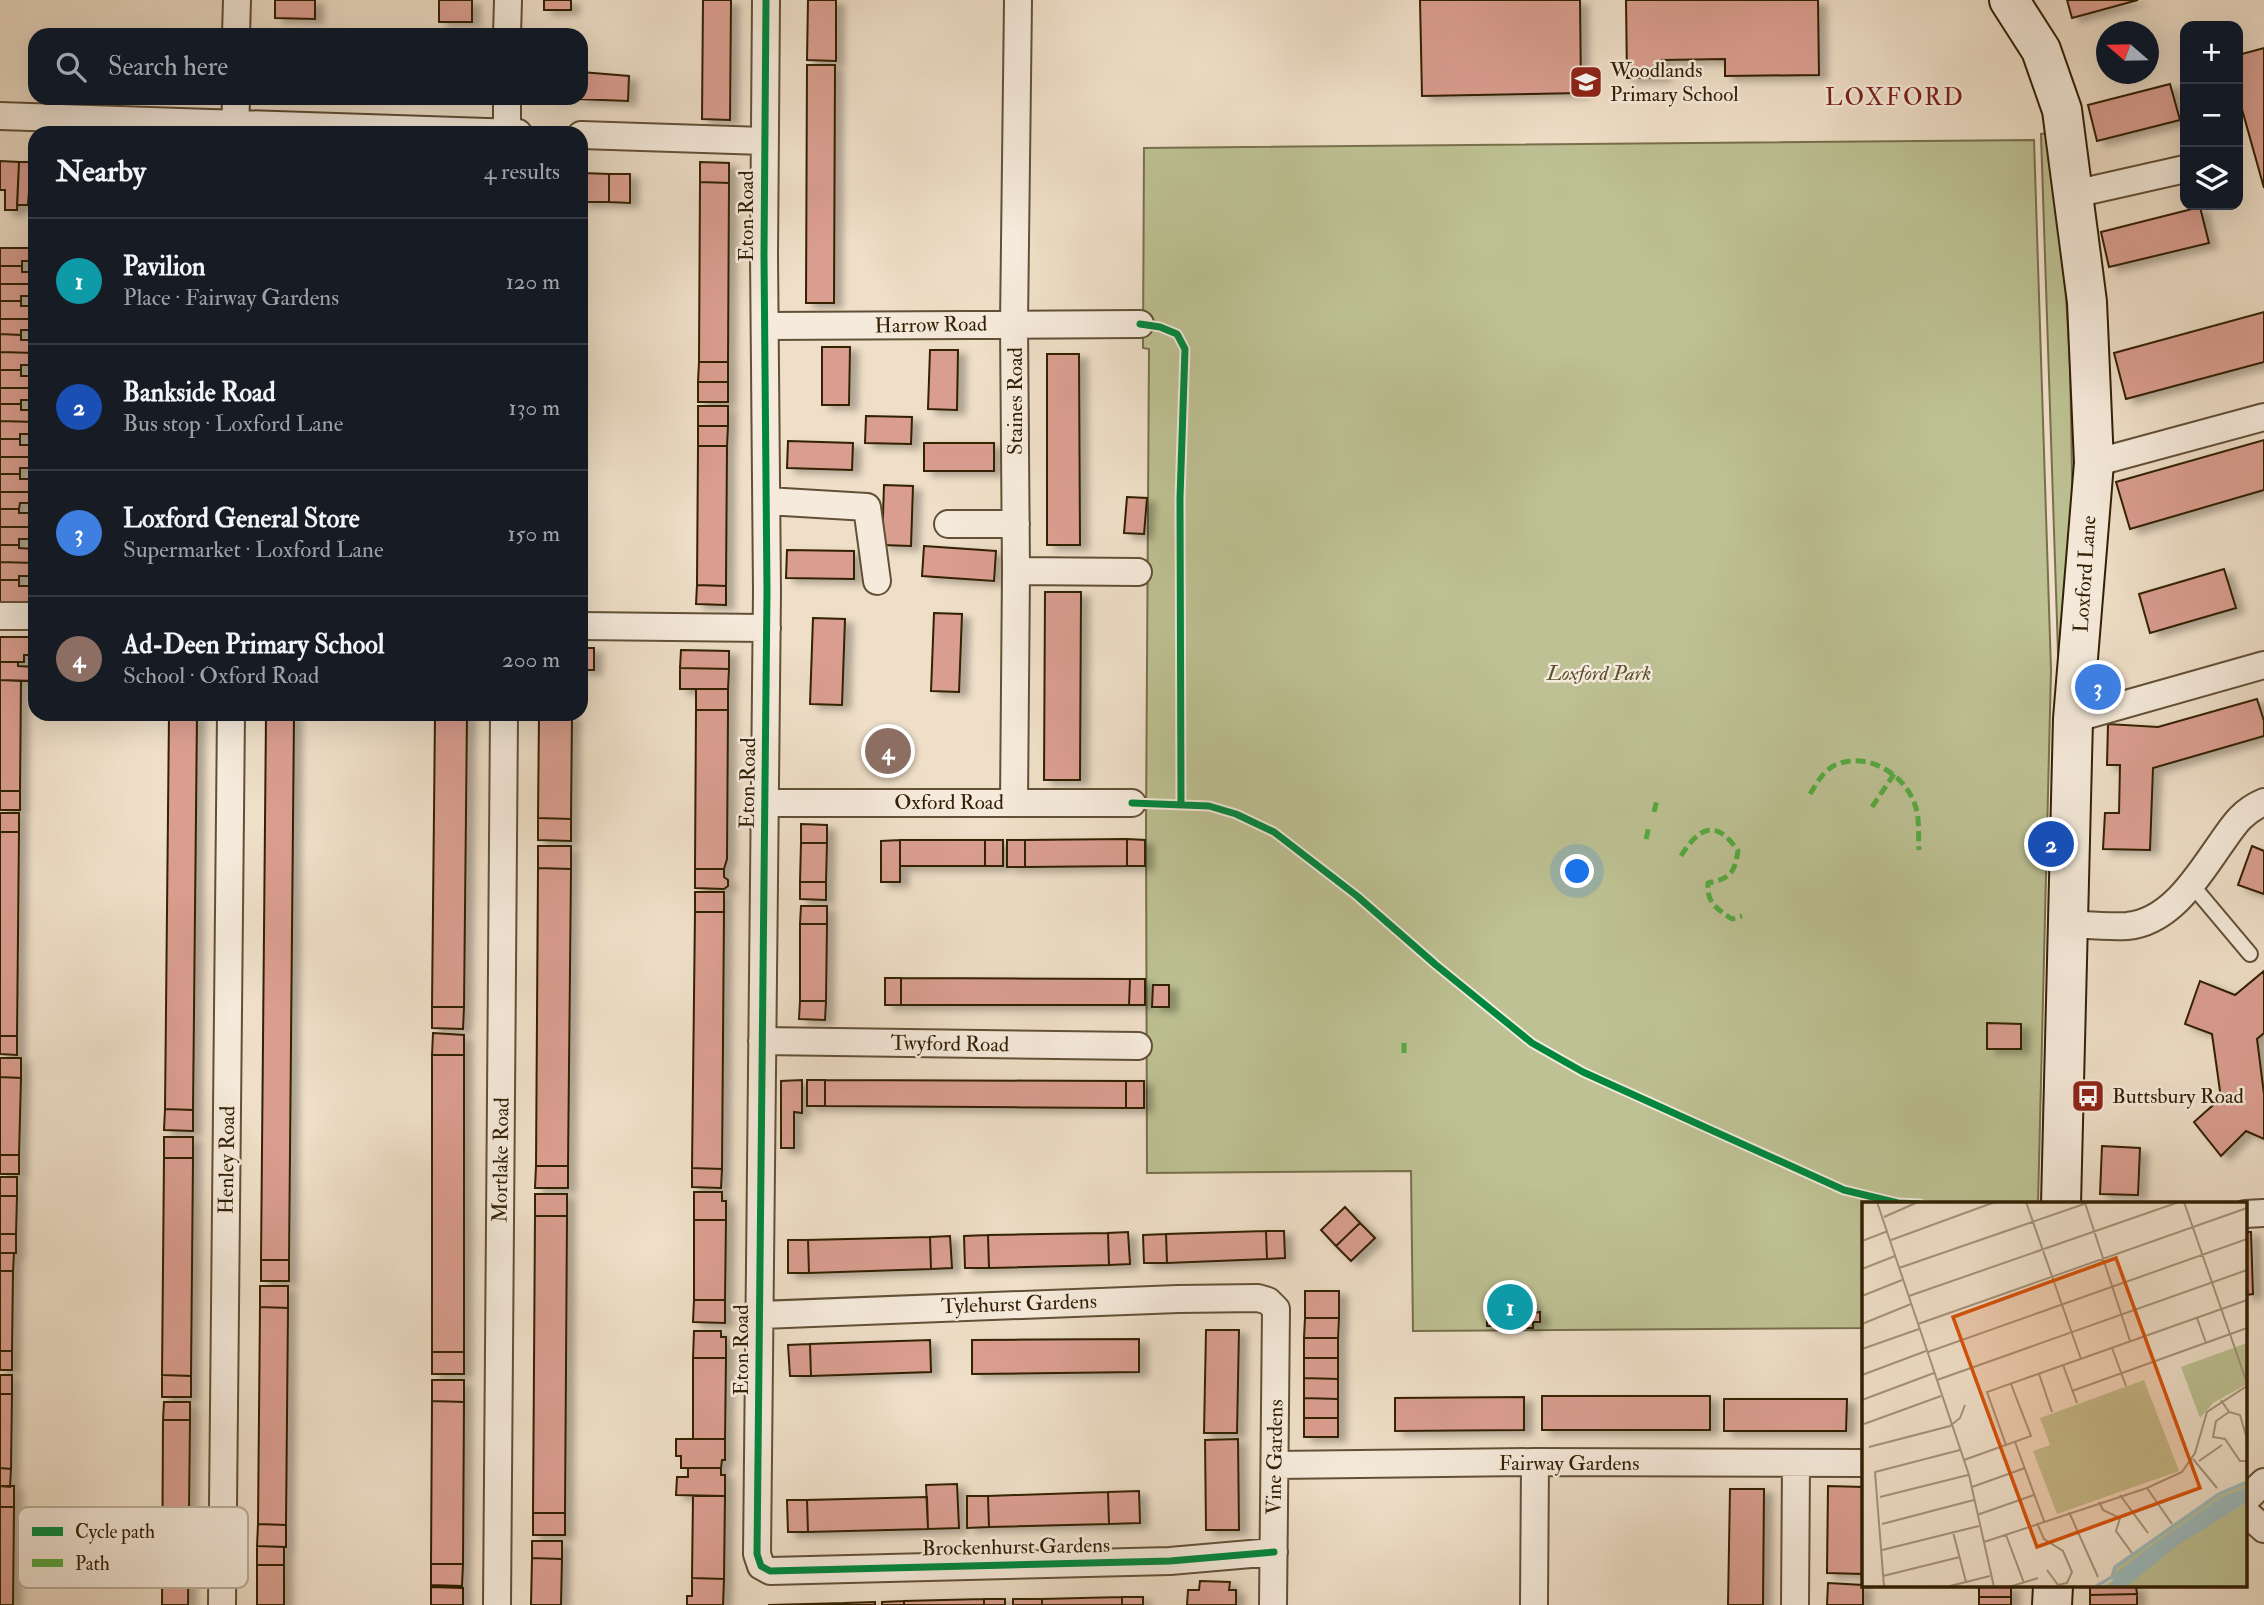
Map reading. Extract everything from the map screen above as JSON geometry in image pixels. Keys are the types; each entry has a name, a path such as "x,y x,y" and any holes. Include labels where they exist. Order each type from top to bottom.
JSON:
{"street":[{"path":"236,28 237,0"},
{"path":"507,28 508,0"},
{"name":"Eton Road","path":"761,1566 757,1554 767,628 764,141 766,0"},
{"name":"Staines Road","path":"1014,802 1014,324 1018,0"},
{"name":"Loxford Lane","path":"2009,0 2041,50 2062,110 2087,302 2094,463 2073,719 2061,1202"},
{"path":"507,105 507,126"},
{"path":"0,116 235,118 380,126"},
{"path":"588,135 764,141"},
{"path":"2074,194 2180,170"},
{"name":"Harrow Road","path":"765,326 1140,324"},
{"path":"2094,463 2264,417"},
{"path":"767,500 867,507 877,581"},
{"path":"948,524 1016,524"},
{"path":"1016,571 1138,572"},
{"path":"0,616 28,616"},
{"path":"588,626 767,628"},
{"path":"2073,719 2264,665"},
{"name":"Henley Road","path":"223,1507 231,721"},
{"name":"Mortlake Road","path":"498,1605 504,721"},
{"path":"2067,924 2129,926 2150,920 2192,885 2248,808 2264,802"},
{"name":"Oxford Road","path":"765,803 1132,803"},
{"name":"Twyford Road","path":"762,1041 1138,1046"},
{"path":"2246,1214 2264,1213"},
{"name":"Tylehurst Gardens","path":"759,1315 1191,1298 1258,1298 1268,1301 1276,1309"},
{"name":"Vine Gardens","path":"1273,1605 1276,1309"},
{"path":"1534,1605 1535,1462"},
{"name":"Fairway Gardens","path":"1276,1465 1535,1462 1862,1463"},
{"path":"1795,1605 1796,1464"},
{"path":"2246,1499 2264,1482"},
{"path":"2246,1513 2264,1529"},
{"name":"Brockenhurst Gardens","path":"761,1566 770,1571 1170,1561 1273,1552"}],"lane":[{"path":"2192,885 2250,954"}],"green space":[{"path":"2049,133 2066,296 2073,528 2059,683 2041,134"},
{"name":"Loxford Park","path":"2034,140 2051,670 2038,1202 1862,1202 1862,1328 1413,1331 1411,1171 1147,1173 1149,349 1143,348 1144,148"}],"building":[{"path":"275,0 315,0 315,19 275,18"},
{"path":"439,0 472,0 472,22 439,22"},
{"path":"544,0 571,0 571,10 544,10"},
{"path":"703,0 731,0 730,120 702,119"},
{"path":"808,0 836,0 836,61 807,60"},
{"path":"1420,0 1580,0 1581,93 1422,96"},
{"path":"1626,0 1818,0 1819,75 1725,76 1725,59 1662,60 1663,77 1627,78"},
{"path":"2067,0 2138,0 2072,18"},
{"path":"2264,48 2264,188 2243,113 2243,54"},
{"path":"807,65 835,65 834,303 806,303"},
{"path":"588,73 629,76 628,101 588,99"},
{"path":"2170,84 2180,120 2097,141 2088,105"},
{"path":"0,161 19,162 17,210 5,210 5,190 0,190"},
{"path":"19,162 28,162 28,205 17,205"},
{"path":"700,162 729,163 729,183 700,182"},
{"path":"588,173 609,174 609,202 588,202"},
{"path":"609,174 630,174 630,203 609,202"},
{"path":"700,182 729,183 728,362 699,362"},
{"path":"2188,210 2201,210 2209,243 2109,267 2101,232"},
{"path":"0,248 28,248 28,261 22,261 22,266 0,266"},
{"path":"0,266 22,266 22,272 28,272 28,284 0,284"},
{"path":"0,284 28,284 28,296 21,296 21,301 0,301"},
{"path":"0,301 21,301 21,306 28,306 28,319 0,319"},
{"path":"2264,312 2264,362 2126,399 2114,353"},
{"path":"0,319 28,319 28,330 21,330 21,335 0,334"},
{"path":"0,334 21,335 21,340 28,340 28,353 0,352"},
{"path":"822,347 850,347 849,405 822,405"},
{"path":"930,350 958,350 957,410 928,409"},
{"path":"0,352 28,353 28,365 21,365 21,370 0,370"},
{"path":"1047,354 1079,354 1080,545 1047,545"},
{"path":"699,362 728,362 728,382 698,382"},
{"path":"0,370 21,370 21,376 28,376 28,388 0,388"},
{"path":"698,382 728,382 728,402 698,402"},
{"path":"0,388 28,388 28,400 21,400 21,404 0,404"},
{"path":"0,404 21,404 21,410 28,410 28,422 0,421"},
{"path":"698,406 728,406 728,426 698,426"},
{"path":"866,416 912,417 911,444 865,443"},
{"path":"0,421 28,422 28,434 20,434 20,439 0,439"},
{"path":"698,426 728,426 727,446 698,446"},
{"path":"0,439 20,439 20,445 28,445 28,457 0,457"},
{"path":"2264,440 2264,490 2130,529 2116,482"},
{"path":"788,441 853,443 852,470 787,468"},
{"path":"924,443 994,443 994,471 924,471"},
{"path":"698,446 727,446 726,586 697,585"},
{"path":"0,457 28,457 28,468 20,468 20,474 0,474"},
{"path":"0,474 20,474 20,479 28,479 28,492 0,492"},
{"path":"884,485 913,486 911,546 882,545"},
{"path":"0,492 28,492 28,503 20,503 19,509 0,509"},
{"path":"1127,497 1147,498 1144,534 1124,533"},
{"path":"0,509 19,509 19,513 28,513 28,527 0,527"},
{"path":"0,527 28,527 28,539 19,539 19,545 0,545"},
{"path":"0,545 19,545 19,548 28,549 28,563 0,562"},
{"path":"924,546 996,551 994,581 922,576"},
{"path":"787,550 854,551 854,579 786,578"},
{"path":"0,562 28,563 28,576 19,576 19,580 0,580"},
{"path":"2224,569 2236,608 2150,633 2139,594"},
{"path":"0,580 19,580 19,586 28,586 28,604 0,603"},
{"path":"697,585 726,586 726,605 696,604"},
{"path":"1045,592 1081,592 1080,780 1044,780"},
{"path":"934,613 962,614 959,692 931,691"},
{"path":"813,618 845,619 842,705 810,704"},
{"path":"0,637 28,637 28,655 24,655 24,662 0,662"},
{"path":"588,648 594,648 594,670 588,670"},
{"path":"681,650 729,651 729,669 680,668"},
{"path":"0,662 18,662 18,666 28,667 28,681 0,680"},
{"path":"680,668 729,669 728,689 680,689"},
{"path":"0,680 21,681 20,791 0,791"},
{"path":"696,689 728,689 728,710 696,710"},
{"path":"2257,699 2264,721 2264,736 2153,768 2150,850 2103,849 2105,813 2119,813 2120,765 2107,765 2108,724 2158,727"},
{"path":"696,710 728,710 727,859 724,869 695,869"},
{"path":"169,721 197,721 193,1110 165,1109"},
{"path":"266,721 294,721 289,1260 261,1260"},
{"path":"435,721 467,721 464,1007 432,1007"},
{"path":"539,721 572,721 571,819 538,818"},
{"path":"0,791 20,791 20,810 0,810"},
{"path":"0,813 19,813 19,832 0,832"},
{"path":"538,818 571,819 571,841 538,840"},
{"path":"801,824 827,825 827,843 801,843"},
{"path":"0,832 19,832 17,1036 0,1036"},
{"path":"1127,839 1145,840 1145,866 1127,866"},
{"path":"1127,839 1127,866 1025,867 1025,840"},
{"path":"900,840 900,882 881,882 881,841"},
{"path":"900,840 985,840 985,866 900,866"},
{"path":"985,840 1003,840 1003,866 985,866"},
{"path":"1007,840 1025,840 1025,867 1007,867"},
{"path":"801,843 827,843 826,882 800,882"},
{"path":"538,846 571,846 571,869 538,868"},
{"path":"2252,846 2264,851 2264,894 2238,885"},
{"path":"538,868 571,869 568,1166 536,1166"},
{"path":"695,869 724,869 728,886 724,889 695,888"},
{"path":"800,882 826,882 826,900 800,899"},
{"path":"695,892 724,892 724,912 695,912"},
{"path":"801,906 827,906 827,924 800,924"},
{"path":"695,912 724,912 722,1169 692,1168"},
{"path":"800,924 827,924 826,1001 800,1001"},
{"path":"2264,971 2264,1033 2257,1039 2264,1094 2264,1139 2246,1131 2221,1156 2194,1122 2221,1098 2212,1034 2185,1024 2200,981 2235,995"},
{"path":"885,978 901,978 901,1005 885,1005"},
{"path":"901,978 1130,979 1129,1005 901,1005"},
{"path":"1130,979 1145,979 1145,1005 1129,1005"},
{"path":"1153,985 1169,985 1169,1007 1152,1007"},
{"path":"800,1001 826,1001 825,1020 799,1019"},
{"path":"432,1007 464,1007 463,1029 432,1028"},
{"path":"1987,1023 2021,1024 2021,1049 1987,1049"},
{"path":"433,1033 464,1035 464,1055 432,1055"},
{"path":"0,1036 17,1036 17,1055 0,1054"},
{"path":"432,1055 464,1055 464,1352 432,1352"},
{"path":"0,1058 21,1058 21,1078 0,1077"},
{"path":"0,1077 21,1078 19,1155 0,1155"},
{"path":"802,1080 802,1113 794,1112 794,1148 781,1148 781,1081"},
{"path":"807,1080 825,1080 825,1106 807,1106"},
{"path":"825,1080 1126,1081 1126,1108 825,1106"},
{"path":"1126,1081 1144,1081 1144,1108 1126,1108"},
{"path":"165,1109 193,1110 193,1131 164,1130"},
{"path":"164,1137 193,1137 193,1158 164,1158"},
{"path":"2102,1146 2140,1148 2138,1195 2100,1194"},
{"path":"0,1155 19,1155 19,1174 0,1174"},
{"path":"164,1158 193,1158 191,1376 162,1375"},
{"path":"536,1166 568,1166 568,1188 535,1188"},
{"path":"692,1168 722,1169 721,1188 692,1187"},
{"path":"0,1177 17,1177 17,1196 0,1196"},
{"path":"694,1192 722,1192 722,1201 726,1201 726,1220 694,1220"},
{"path":"535,1194 567,1194 567,1216 535,1216"},
{"path":"0,1196 17,1196 16,1234 0,1234"},
{"path":"1345,1207 1360,1223 1336,1246 1321,1230"},
{"path":"535,1216 567,1216 565,1513 533,1513"},
{"path":"694,1220 726,1220 725,1300 694,1300"},
{"path":"1360,1223 1375,1238 1351,1261 1336,1246"},
{"path":"1266,1231 1267,1259 1167,1263 1166,1234"},
{"path":"1266,1231 1284,1231 1285,1258 1267,1259"},
{"path":"1128,1232 1130,1264 1109,1265 1108,1233"},
{"path":"2246,1232 2251,1232 2253,1294 2246,1295"},
{"path":"1108,1233 1109,1265 989,1268 988,1235"},
{"path":"0,1234 16,1234 16,1253 0,1253"},
{"path":"1166,1234 1167,1263 1144,1263 1143,1235"},
{"path":"988,1235 989,1268 965,1268 964,1236"},
{"path":"950,1236 952,1268 931,1269 930,1237"},
{"path":"930,1237 931,1269 809,1273 808,1240"},
{"path":"788,1240 808,1240 809,1273 788,1273"},
{"path":"0,1253 14,1253 13,1271 0,1271"},
{"path":"261,1260 289,1260 289,1281 261,1281"},
{"path":"0,1271 13,1271 12,1351 0,1351"},
{"path":"260,1286 288,1286 288,1308 260,1307"},
{"path":"1305,1291 1339,1291 1339,1318 1305,1318"},
{"path":"1522,1294 1522,1301 1532,1301 1533,1313 1540,1312 1540,1322 1533,1322 1533,1328 1523,1328 1523,1322 1496,1322 1496,1326 1487,1326 1487,1301 1497,1301 1497,1295"},
{"path":"694,1300 725,1300 725,1323 693,1322"},
{"path":"260,1307 288,1308 286,1525 258,1524"},
{"path":"1305,1318 1339,1318 1338,1338 1304,1338"},
{"path":"1206,1330 1239,1330 1237,1433 1204,1433"},
{"path":"694,1331 721,1331 721,1337 726,1337 726,1358 693,1358"},
{"path":"1304,1338 1338,1338 1338,1358 1304,1358"},
{"path":"1139,1339 1139,1372 972,1374 972,1340"},
{"path":"930,1340 931,1372 811,1376 810,1344"},
{"path":"810,1344 811,1376 790,1376 788,1345"},
{"path":"0,1351 12,1351 12,1370 0,1370"},
{"path":"432,1352 464,1352 464,1374 432,1374"},
{"path":"693,1358 726,1358 725,1439 693,1439"},
{"path":"1304,1358 1338,1358 1338,1379 1304,1378"},
{"path":"0,1375 12,1375 12,1394 0,1394"},
{"path":"162,1375 191,1376 191,1397 162,1397"},
{"path":"1304,1378 1338,1379 1338,1399 1304,1398"},
{"path":"432,1380 464,1380 464,1402 432,1401"},
{"path":"0,1394 12,1394 11,1469 0,1468"},
{"path":"1542,1396 1710,1396 1710,1430 1542,1430"},
{"path":"1524,1397 1524,1430 1395,1431 1395,1398"},
{"path":"1304,1398 1338,1399 1338,1418 1304,1418"},
{"path":"1724,1399 1847,1399 1846,1431 1724,1431"},
{"path":"432,1401 464,1402 463,1564 431,1564"},
{"path":"164,1402 190,1402 190,1420 163,1420"},
{"path":"1304,1418 1338,1418 1338,1437 1304,1437"},
{"path":"163,1420 190,1420 189,1507 163,1507"},
{"path":"676,1439 725,1439 725,1460 722,1460 721,1468 681,1468 681,1456 676,1456"},
{"path":"1238,1439 1239,1530 1206,1530 1205,1440"},
{"path":"0,1468 11,1469 10,1487 0,1486"},
{"path":"688,1468 721,1468 721,1475 725,1475 725,1496 676,1495 677,1477 688,1477"},
{"path":"957,1484 959,1528 928,1529 926,1485"},
{"path":"0,1486 14,1486 14,1507 0,1507"},
{"path":"1828,1486 1862,1487 1862,1574 1827,1573"},
{"path":"1730,1489 1764,1489 1763,1605 1728,1605"},
{"path":"1139,1491 1140,1523 1109,1524 1108,1492"},
{"path":"1108,1492 1109,1524 989,1527 988,1496"},
{"path":"693,1496 725,1496 724,1579 692,1578"},
{"path":"967,1496 988,1496 989,1527 967,1528"},
{"path":"927,1497 928,1529 808,1532 807,1500"},
{"path":"787,1500 807,1500 808,1532 788,1532"},
{"path":"0,1507 14,1507 13,1605 0,1605"},
{"path":"533,1513 565,1513 565,1535 533,1535"},
{"path":"258,1524 286,1525 286,1547 257,1546"},
{"path":"532,1541 562,1541 562,1559 532,1558"},
{"path":"257,1546 284,1547 284,1565 257,1565"},
{"path":"532,1558 562,1559 561,1605 531,1605"},
{"path":"431,1564 463,1564 462,1586 431,1585"},
{"path":"257,1565 284,1565 284,1605 257,1605"},
{"path":"692,1578 724,1579 723,1605 687,1605 687,1596 692,1596"},
{"path":"1200,1581 1230,1582 1229,1590 1236,1590 1236,1605 1187,1605 1188,1590 1199,1590"},
{"path":"1828,1583 1862,1585 1863,1605 1827,1605"},
{"path":"431,1587 463,1588 463,1605 431,1605"},
{"path":"162,1588 188,1588 188,1605 162,1605"},
{"path":"1979,1588 2011,1588 2011,1597 1979,1597"},
{"path":"2090,1588 2136,1588 2137,1594 2090,1595"},
{"path":"2137,1594 2137,1605 2090,1605 2090,1595"},
{"path":"1122,1597 1122,1605 1042,1605 1042,1599"},
{"path":"1122,1597 1143,1597 1143,1605 1122,1605"},
{"path":"1979,1597 2011,1597 2011,1605 1979,1605"},
{"path":"984,1599 984,1605 904,1605 904,1601"},
{"path":"984,1599 1005,1599 1005,1605 984,1605"},
{"path":"1013,1599 1042,1599 1042,1605 1013,1605"},
{"path":"904,1601 904,1605 882,1605 882,1602"},
{"path":"875,1602 875,1605 845,1605 845,1603"},
{"path":"845,1603 845,1605 768,1605"}],"marked path":[{"path":"1810,794 1824,774 1835,765 1860,761 1883,768 1903,784 1915,805 1919,850"},
{"path":"1872,807 1894,774"},
{"path":"1654,812 1657,800"},
{"path":"1646,839 1649,826"},
{"path":"1681,856 1694,838 1708,830 1715,830 1730,841 1738,851 1733,870 1726,877 1708,883 1708,890 1711,900 1722,912 1732,919 1742,916"},
{"path":"1404,1043 1404,1053"}],"cycle path":[{"path":"766,0 764,255 767,591 757,1554 761,1566 770,1571 1170,1561 1274,1552"},
{"path":"1140,324 1160,327 1177,334 1185,349 1180,498 1181,805"},
{"path":"1132,803 1209,806 1236,814 1274,832 1357,896 1532,1043 1583,1072 1844,1190 1894,1202"}],"place":[{"name":"Woodlands Primary School","path":"1586,82"},
{"name":"Loxford General Store","path":"2098,687"},
{"name":"Ad-Deen Primary School","path":"888,751"},
{"name":"Bankside Road","path":"2051,844"},
{"name":"Buttsbury Road","path":"2088,1096"},
{"name":"Pavilion","path":"1510,1307"}],"district":[{"name":"LOXFORD","path":"1895,97"}]}
